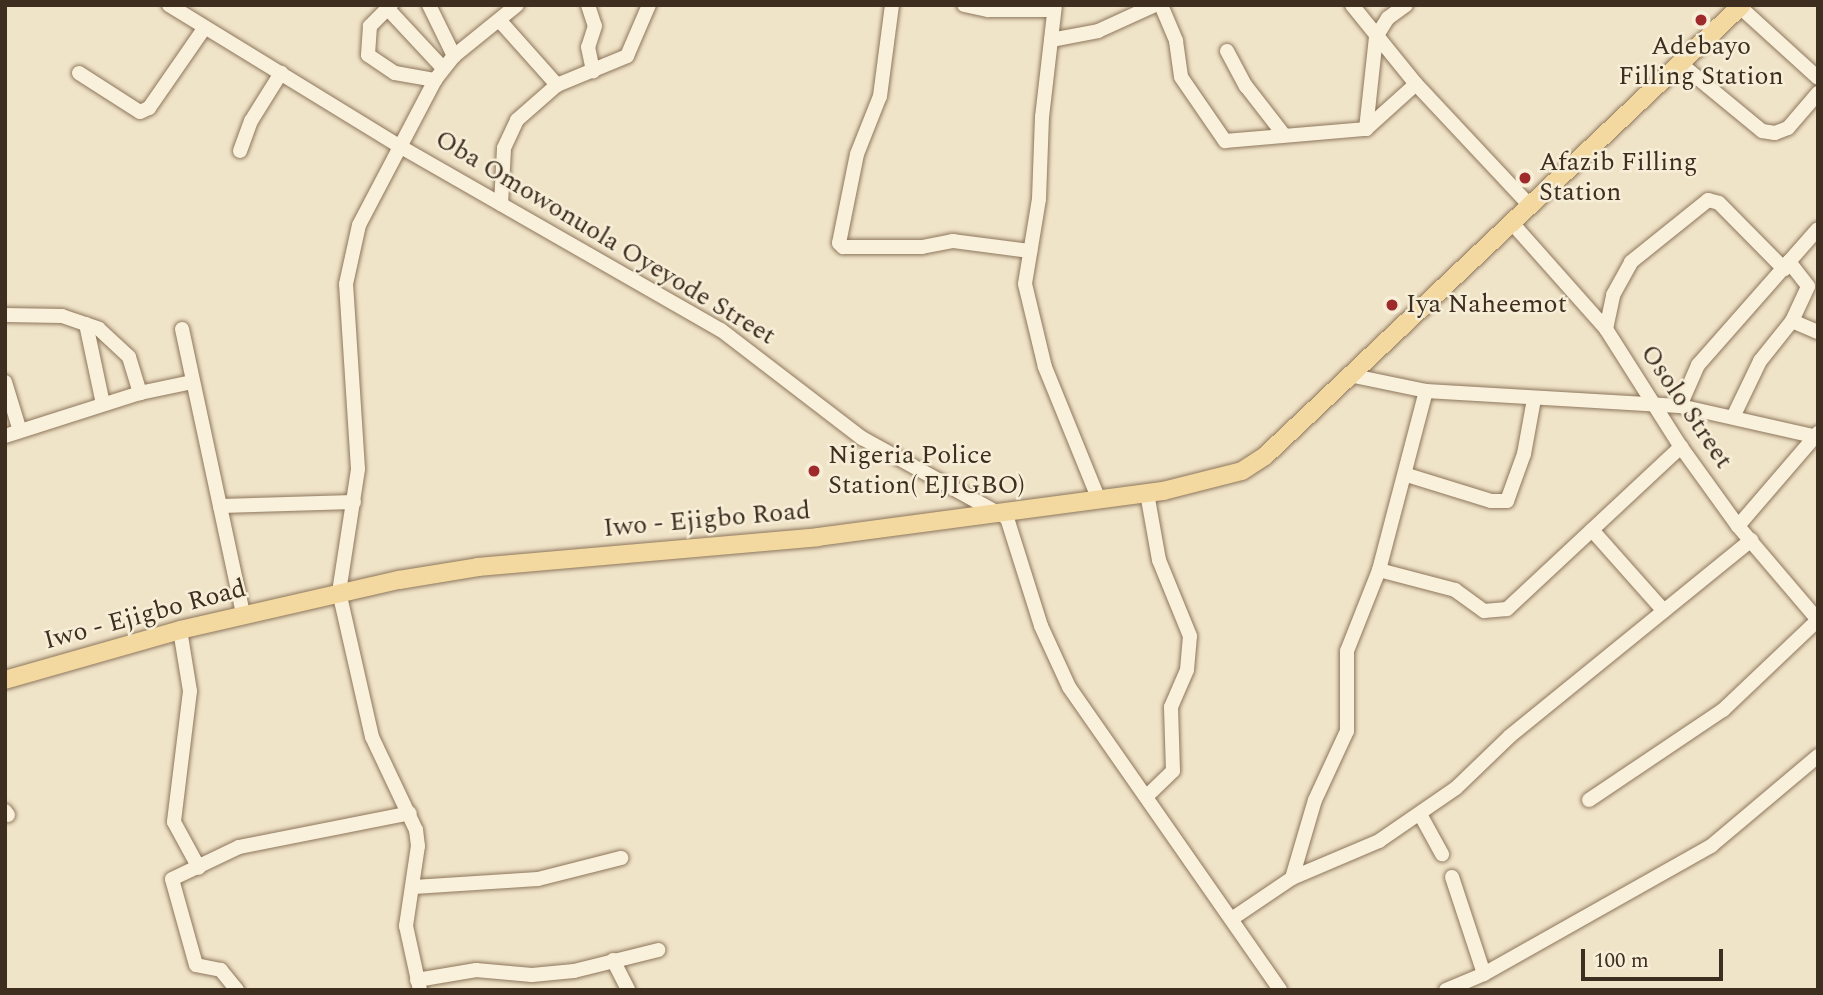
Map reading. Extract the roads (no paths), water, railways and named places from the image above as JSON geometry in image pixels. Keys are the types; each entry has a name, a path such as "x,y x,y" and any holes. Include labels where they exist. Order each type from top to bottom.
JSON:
{"main road":[{"name":"Iwo - Ejigbo Road","path":"5,680 243,614 454,570 777,542 998,511 1099,500 1202,483 1256,463 1682,65 1741,6"}],"street":[{"name":"Oba Omowonuola Oyeyode Street","path":"169,5 188,10 205,27 401,147 654,292 769,363 821,410 862,438 998,511"},
{"path":"429,5 454,55"},
{"path":"517,5 454,55 443,68 359,225 349,261 345,310 358,457 354,502 339,592 372,737 410,813 418,846 414,887 406,926 419,985 476,970 532,975 574,971 658,950"},
{"path":"588,5 595,26 588,47 593,71"},
{"path":"501,204 506,142 517,120 557,85 631,52 649,5"},
{"path":"892,5 880,96 857,154 839,243 844,247 922,247 953,241 1030,251"},
{"path":"964,5 1054,8 1025,284 1045,367 1099,500"},
{"path":"1051,40 1098,31 1158,5 1176,41 1181,77 1222,138 1366,129 1416,84"},
{"path":"1352,5 1416,84 1530,206"},
{"path":"1366,129 1376,37 1388,18 1406,5"},
{"path":"1741,6 1818,78"},
{"path":"435,80 395,73 368,55 370,26 389,7 443,68"},
{"path":"500,21 557,85"},
{"path":"79,73 140,112 149,107 205,27"},
{"path":"1227,51 1247,86 1284,135"},
{"path":"1682,65 1762,131 1775,133 1788,128 1818,93"},
{"path":"240,151 251,121 281,73"},
{"path":"1606,329 1613,295 1631,262 1708,200 1719,203 1808,286 1792,321 1760,361 1734,415"},
{"name":"Osolo Street","path":"1512,223 1606,329 1681,447 1738,526 1818,620"},
{"path":"1680,405 1698,365 1818,229"},
{"path":"5,316 62,316 86,324 122,346 140,393"},
{"path":"1792,321 1818,332"},
{"path":"86,324 103,404"},
{"path":"182,329 243,614"},
{"path":"1349,375 1426,391 1680,405 1734,415 1817,436 1738,526"},
{"path":"5,382 20,431"},
{"path":"5,436 140,393 192,382"},
{"path":"1292,878 1315,800 1341,751 1349,713 1347,652 1379,570 1407,475 1426,391"},
{"path":"1407,475 1491,501 1507,501 1524,454 1534,398"},
{"path":"1379,570 1455,590 1493,612 1507,610 1681,447"},
{"path":"1147,493 1159,559 1190,636 1187,670 1171,708 1174,771 1147,796"},
{"path":"219,506 354,502"},
{"path":"998,511 1007,518 1041,626 1069,687 1233,918 1280,990"},
{"path":"1592,530 1664,611"},
{"path":"1233,918 1292,878 1339,862 1420,814 1751,540"},
{"path":"1589,800 1723,710 1818,620"},
{"path":"180,630 190,691 174,822 199,868"},
{"path":"1446,990 1484,974 1711,846 1818,756"},
{"path":"237,990 221,970 196,965 172,879 239,847 410,813"},
{"path":"1420,814 1442,854"},
{"path":"414,887 538,879 621,858"},
{"path":"1452,877 1484,974"},
{"path":"613,960 628,990"},
{"path":"532,975 538,990"}],"place":[{"name":"Adebayo Filling Station","path":"1701,20"},
{"name":"Afazib Filling Station","path":"1525,178"},
{"name":"Iya Naheemot","path":"1392,305"},
{"name":"Nigeria Police Station( EJIGBO)","path":"814,471"}]}
